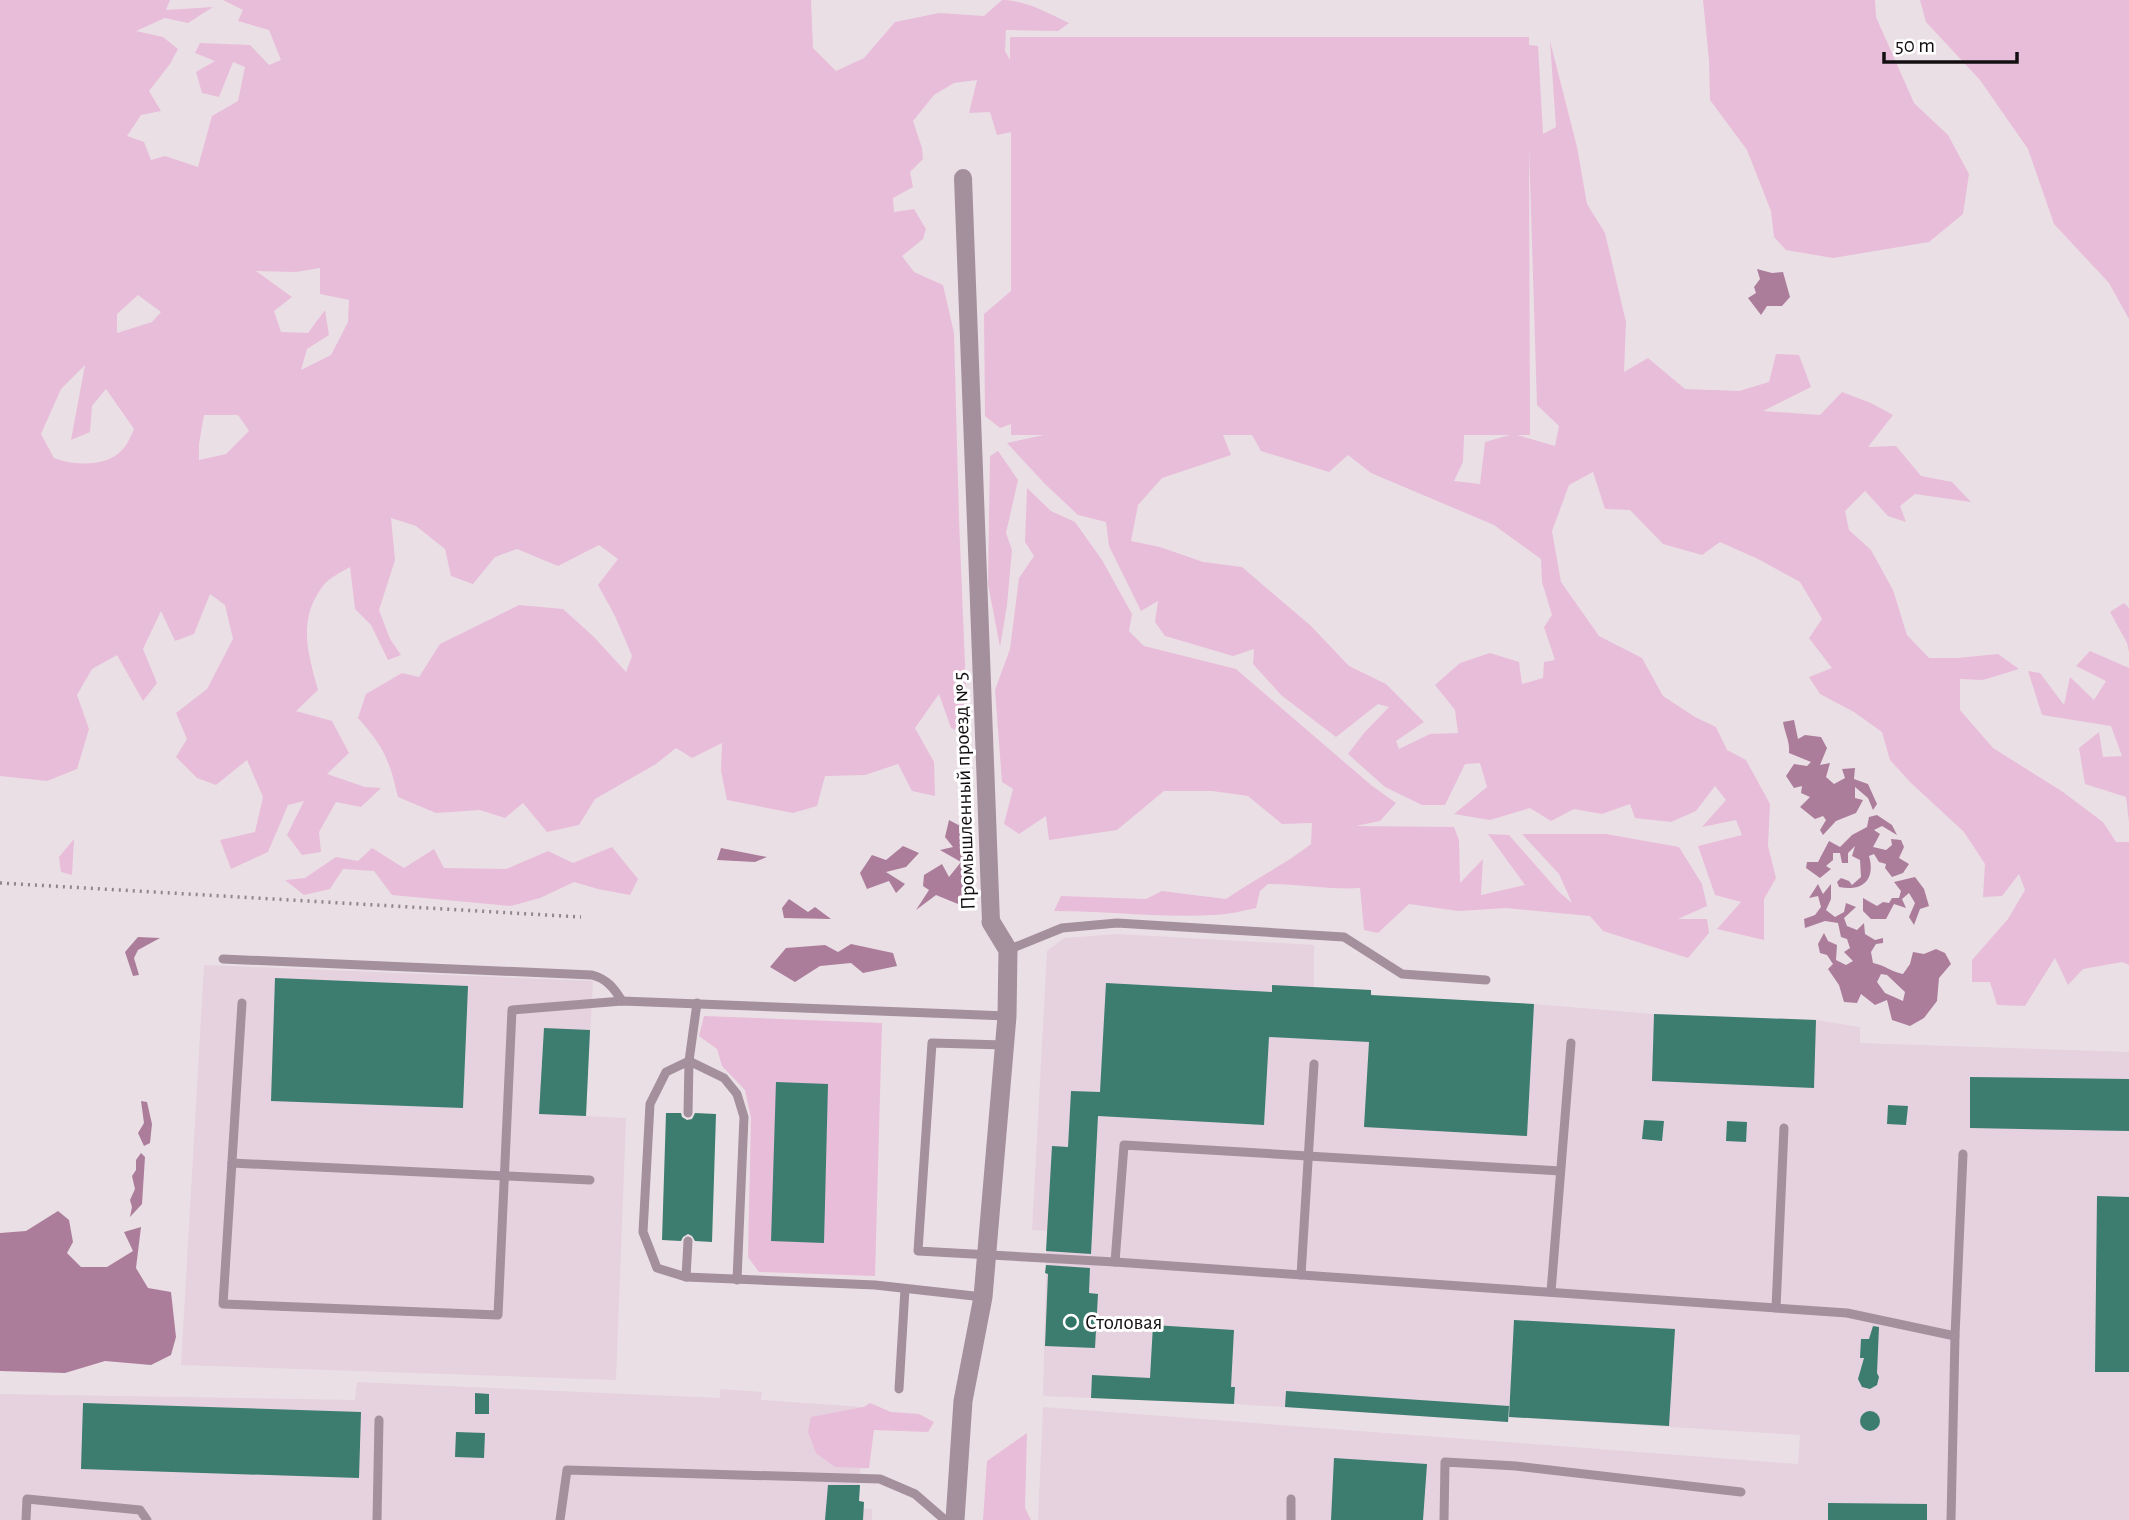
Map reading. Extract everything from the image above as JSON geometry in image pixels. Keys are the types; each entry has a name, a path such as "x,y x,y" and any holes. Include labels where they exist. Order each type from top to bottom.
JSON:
{"street":[{"name":"Промышленный проезд № 5","path":"963,178 991,922 1008,950"},
{"path":"955,1520 962,1401 983,1297 987,1255 1007,1016 1008,950"}],"lane":[{"path":"1008,950 1062,928 1117,923 1344,937 1402,974 1486,980"},
{"path":"223,959 592,975 611,985 622,1001"},
{"path":"242,1003 223,1304 498,1315 512,1010 622,1001 1007,1016"},
{"path":"688,1113 689,1061 696,1003"},
{"path":"1004,1045 932,1043 918,1251 1115,1262 1847,1313 1955,1336"},
{"path":"1550,1292 1571,1043"},
{"path":"689,1061 666,1072 650,1104 643,1231 657,1268 686,1277 875,1285 983,1297"},
{"path":"689,1061 724,1078 737,1094 744,1116 737,1280"},
{"path":"1301,1275 1314,1064"},
{"path":"1776,1308 1784,1128"},
{"path":"1115,1262 1124,1145 1560,1171"},
{"path":"1951,1520 1963,1154"},
{"path":"232,1163 590,1180"},
{"path":"686,1277 688,1241"},
{"path":"900,1389 905,1289"},
{"path":"377,1520 379,1420"},
{"path":"1444,1520 1445,1462 1516,1466 1741,1492"},
{"path":"560,1520 567,1470 880,1479 915,1493 945,1520"},
{"path":"26,1520 27,1499 140,1510 147,1520"},
{"path":"1291,1499 1291,1520"}],"path":[{"path":"0,883 581,917"}],"shaded area":[{"path":"0,0 170,0 166,10 213,7 188,23 165,18 136,31 163,37 178,49 149,91 161,111 141,115 127,136 144,142 151,160 165,156 198,167 212,116 238,101 245,67 233,62 219,97 202,93 196,72 215,61 195,53 200,43 250,45 269,65 281,60 269,30 238,21 243,10 223,0 811,0 813,48 836,71 864,58 895,22 939,13 984,16 1002,0 1028,5 1069,23 1058,31 1006,30 1005,51 1010,60 1010,37 1529,37 1529,45 1538,46 1543,134 1556,127 1550,41 1577,147 1587,204 1605,233 1626,322 1624,372 1648,358 1685,389 1739,391 1769,382 1776,354 1799,355 1811,387 1763,411 1820,415 1842,392 1871,403 1893,415 1868,447 1896,446 1921,476 1952,482 1971,502 1915,494 1900,506 1906,522 1888,516 1865,491 1845,511 1849,530 1871,550 1893,590 1907,635 1929,658 1998,654 2019,669 1983,680 1960,679 1960,710 1993,748 2063,792 2103,822 2116,842 2129,842 2129,965 2122,962 2083,969 2068,985 2055,958 2025,1006 1997,1005 1990,982 1972,982 1972,960 2008,919 2025,890 2019,874 2002,896 1983,897 1985,864 1964,832 1890,760 1882,732 1854,712 1820,694 1809,677 1832,668 1809,638 1822,619 1800,582 1720,542 1702,555 1663,544 1630,510 1605,509 1593,472 1569,485 1552,531 1561,582 1599,636 1642,658 1663,696 1716,727 1727,750 1746,760 1770,804 1768,846 1776,878 1764,899 1764,940 1717,929 1741,902 1715,895 1698,846 1742,835 1736,820 1702,827 1726,800 1715,786 1696,811 1671,822 1635,818 1630,804 1602,814 1574,809 1551,821 1530,808 1490,820 1454,814 1487,787 1480,763 1465,764 1445,805 1422,805 1385,787 1348,754 1389,707 1378,704 1336,737 1281,695 1253,664 1254,649 1233,656 1165,636 1155,622 1158,601 1141,611 1109,546 1106,522 1078,515 1007,443 1044,435 1011,435 1011,424 1000,428 985,416 984,314 1011,291 1011,132 997,135 990,112 969,113 977,80 954,83 934,95 913,121 923,159 910,172 913,187 893,198 894,212 914,209 926,229 923,239 902,256 914,272 943,285 954,333 968,736 951,728 939,694 915,728 934,762 935,796 912,791 898,764 865,775 825,776 817,806 793,813 727,800 721,771 722,743 692,758 676,748 656,764 595,799 579,825 547,832 523,803 505,818 480,810 436,813 398,797 384,754 358,718 366,694 402,673 419,677 440,644 519,605 563,609 594,637 626,672 632,656 598,585 618,559 599,545 558,566 517,549 495,557 473,584 451,576 445,549 416,526 391,518 395,560 379,610 390,639 401,655 388,660 371,625 355,609 350,567 326,583 315,599 307,624 308,650 318,690 296,711 332,721 349,753 327,774 365,787 381,788 361,807 336,802 319,832 321,852 302,855 287,835 304,801 288,805 268,852 231,869 220,840 255,832 263,797 247,760 216,785 197,778 176,757 187,739 176,713 207,689 233,639 225,605 210,594 194,634 175,641 161,611 143,649 157,683 143,701 117,655 92,669 77,695 89,729 77,769 47,781 0,776","holes":["1529,147 1537,405 1559,426 1555,446 1517,435 1530,435","320,268 320,294 349,300 348,322 331,355 301,370 307,349 329,335 325,310 308,333 281,332 274,311 292,297 256,271 296,272","138,295 161,312 152,322 117,333 117,314","85,365 71,440 90,432 92,406 106,389 134,429 117,455 90,463 54,458 41,434 61,389","204,415 238,415 249,431 226,454 199,460","1223,435 1252,435 1261,451 1329,472 1348,455 1371,473 1494,525 1541,559 1542,582 1552,615 1544,627 1555,660 1544,662 1543,678 1522,684 1519,662 1490,653 1460,663 1435,685 1455,710 1458,733 1430,734 1399,749 1396,741 1424,722 1386,684 1349,666 1311,626 1242,567 1203,562 1160,547 1131,541 1138,505 1162,478 1231,455","1464,435 1510,435 1485,442 1480,484 1454,481 1463,462"]},
{"path":"1703,0 1875,0 1876,17 1914,103 1948,135 1969,174 1963,214 1929,242 1833,258 1786,250 1774,237 1771,211 1747,150 1710,100"},
{"path":"1920,0 2129,0 2129,319 2109,283 2054,224 2028,149 1980,80 1926,22"},
{"path":"1757,269 1772,273 1783,272 1790,297 1782,306 1767,306 1761,315 1748,298 1756,293 1754,287 1760,279"},
{"path":"998,451 1018,480 1006,533 1012,550 1000,647 988,584 990,456"},
{"path":"1027,488 1051,511 1075,522 1102,560 1132,614 1129,631 1144,646 1236,669 1371,785 1396,803 1380,821 1356,826 1454,827 1459,840 1460,883 1483,859 1481,895 1525,885 1488,834 1509,835 1572,903 1559,874 1522,834 1606,834 1679,847 1702,884 1707,906 1678,919 1707,919 1709,933 1688,958 1603,931 1590,916 1506,908 1458,911 1409,904 1378,933 1364,930 1360,888 1280,884 1268,884 1260,891 1256,908 1224,914 1173,916 1054,911 1061,896 1146,899 1162,891 1226,899 1311,844 1312,823 1282,824 1248,796 1212,791 1164,791 1117,830 1049,840 1046,816 1019,834 1004,824 1013,789 1002,782 995,690 1010,649 1019,578 1034,556 1025,542"},
{"path":"2124,603 2129,608 2129,652 2110,612"},
{"path":"2090,651 2129,668 2129,822 2126,797 2085,784 2079,748 2099,732 2103,757 2122,756 2111,726 2042,715 2028,671 2040,673 2064,705 2070,677 2094,700 2106,681 2076,666"},
{"path":"1794,720 1798,739 1805,735 1821,737 1827,748 1820,765 1830,763 1826,777 1834,784 1845,778 1842,769 1855,768 1854,779 1868,784 1877,804 1873,810 1868,798 1855,787 1855,798 1863,800 1856,813 1836,821 1823,835 1820,830 1826,820 1823,816 1815,819 1800,807 1810,797 1801,793 1802,786 1794,788 1786,776 1794,764 1807,766 1811,762 1789,753 1783,722"},
{"path":"1877,815 1892,825 1897,835 1882,826 1874,830 1880,834 1873,847 1886,850 1892,845 1891,839 1901,840 1904,847 1899,858 1909,864 1903,873 1892,877 1885,868 1886,864 1879,862 1874,854 1869,856 1870,872 1865,882 1854,888 1839,887 1837,882 1841,878 1852,885 1861,877 1860,860 1852,856 1855,846 1848,853 1848,863 1842,863 1840,853 1833,853 1833,860 1826,866 1831,869 1820,878 1806,868 1807,862 1818,862 1829,841 1840,847 1852,835 1867,827 1869,817"},
{"path":"949,820 966,829 968,868 963,879 966,895 958,904 936,895 916,910 929,890 923,886 924,875 942,864 949,877 961,862 940,850 953,847 945,837"},
{"path":"74,839 72,875 61,872 59,857"},
{"path":"903,846 919,853 906,867 886,872 905,884 896,893 889,881 867,889 860,873 872,855 886,860"},
{"path":"612,847 638,879 630,895 574,882 540,898 511,906 392,895 374,871 343,869 330,889 304,895 285,880 305,878 336,857 358,861 372,848 404,868 434,849 444,868 506,869 548,851 573,863"},
{"path":"721,848 767,857 755,862 717,860"},
{"path":"1915,877 1924,889 1929,906 1920,909 1914,925 1909,917 1915,903 1909,893 1902,899 1906,908 1894,904 1886,919 1871,919 1863,911 1863,898 1877,906 1883,902 1889,903 1892,898 1899,898 1901,891 1894,882"},
{"path":"1818,884 1823,894 1831,884 1831,899 1826,910 1835,917 1844,912 1846,903 1856,907 1844,918 1847,926 1857,930 1864,923 1865,934 1875,940 1883,938 1883,943 1876,944 1871,952 1873,963 1895,972 1903,974 1910,964 1913,952 1924,954 1936,949 1945,953 1951,964 1939,978 1937,1001 1924,1018 1910,1026 1892,1020 1887,1000 1875,1005 1861,994 1857,1003 1844,1002 1839,985 1828,969 1833,964 1827,955 1820,953 1818,944 1824,933 1828,941 1837,945 1836,960 1846,965 1853,961 1844,952 1850,948 1847,939 1841,937 1838,923 1825,921 1805,928 1804,919 1815,915 1821,907 1818,896 1809,898","holes":["1881,974 1887,975 1905,992 1903,1001 1885,993 1877,982"]},
{"path":"789,899 808,912 815,907 831,919 784,918 782,908"},
{"path":"1117,934 1314,945 1314,987 1371,990 1372,995 1654,1014 1816,1020 1860,1027 1860,1043 2129,1052 2129,1520 1038,1520 1043,1407 1798,1464 1800,1435 1509,1417 1508,1422 1234,1404 1043,1396 1047,1231 1032,1230 1047,951 1064,938"},
{"path":"138,937 160,938 138,950 134,958 139,975 133,976 125,952"},
{"path":"851,944 893,953 897,966 863,973 851,963 820,966 795,982 770,967 786,948 825,945 838,952"},
{"path":"204,965 593,981 586,1116 626,1118 616,1380 181,1365"},
{"path":"704,1016 882,1023 875,1276 759,1272 748,1257 751,1118 745,1090 722,1066 717,1049 699,1036"},
{"path":"141,1101 147,1102 152,1124 150,1143 144,1146 138,1133 144,1123"},
{"path":"141,1153 145,1157 142,1204 130,1217 130,1200 135,1189 132,1176 136,1170 136,1160"},
{"path":"58,1211 69,1220 73,1242 67,1253 81,1267 107,1267 133,1251 124,1232 141,1227 136,1268 148,1288 171,1292 176,1337 171,1355 151,1365 105,1361 65,1373 0,1371 0,1233 26,1231"},
{"path":"357,1382 720,1398 720,1389 762,1392 761,1400 864,1407 869,1468 860,1469 859,1501 864,1502 864,1509 872,1509 872,1520 0,1520 0,1394 355,1400"},
{"path":"870,1403 891,1412 919,1414 934,1422 928,1432 874,1430 869,1468 835,1467 816,1453 808,1432 811,1417 864,1407"},
{"path":"1027,1433 1025,1508 1031,1520 983,1520 987,1461"}],"building":[{"path":"275,978 468,986 463,1108 271,1101"},
{"path":"1106,983 1272,992 1272,985 1371,990 1371,995 1534,1004 1527,1136 1364,1127 1369,1042 1269,1037 1264,1125 1098,1116 1091,1254 1046,1251 1052,1146 1068,1147 1071,1091 1100,1092"},
{"path":"1654,1014 1816,1020 1814,1088 1652,1081"},
{"path":"544,1028 590,1030 586,1116 539,1114"},
{"path":"1970,1077 2129,1079 2129,1131 1970,1128"},
{"path":"776,1082 828,1084 824,1243 771,1241"},
{"path":"1888,1105 1908,1106 1906,1125 1887,1124"},
{"path":"666,1113 681,1113 687,1120 692,1119 695,1113 716,1114 712,1242 695,1241 688,1234 681,1241 662,1240"},
{"path":"1644,1120 1664,1121 1662,1141 1642,1139"},
{"path":"1727,1121 1747,1122 1746,1142 1726,1141"},
{"path":"2097,1196 2129,1197 2129,1372 2095,1372"},
{"name":"Столовая","path":"1046,1265 1090,1268 1089,1293 1098,1294 1095,1348 1045,1346 1048,1274 1045,1273"},
{"path":"1514,1320 1675,1329 1669,1426 1509,1417"},
{"path":"1153,1325 1234,1330 1231,1387 1235,1387 1234,1404 1091,1398 1092,1375 1150,1378"},
{"path":"1873,1326 1879,1327 1879,1377 1877,1385 1870,1389 1862,1387 1858,1379 1864,1358 1860,1358 1861,1339 1869,1339"},
{"path":"1286,1391 1509,1406 1508,1422 1285,1407"},
{"path":"475,1393 489,1394 489,1414 475,1414"},
{"path":"83,1403 361,1412 359,1478 81,1469"},
{"path":"1870,1411 1877,1414 1880,1421 1877,1428 1870,1431 1863,1428 1860,1421 1863,1414"},
{"path":"456,1432 485,1433 484,1458 455,1457"},
{"path":"1334,1458 1427,1464 1423,1520 1331,1520"},
{"path":"828,1485 860,1485 859,1501 864,1502 863,1520 825,1520"},
{"path":"1828,1503 1927,1504 1927,1520 1828,1520"}],"place":[{"name":"Столовая","path":"1071,1322"}]}
